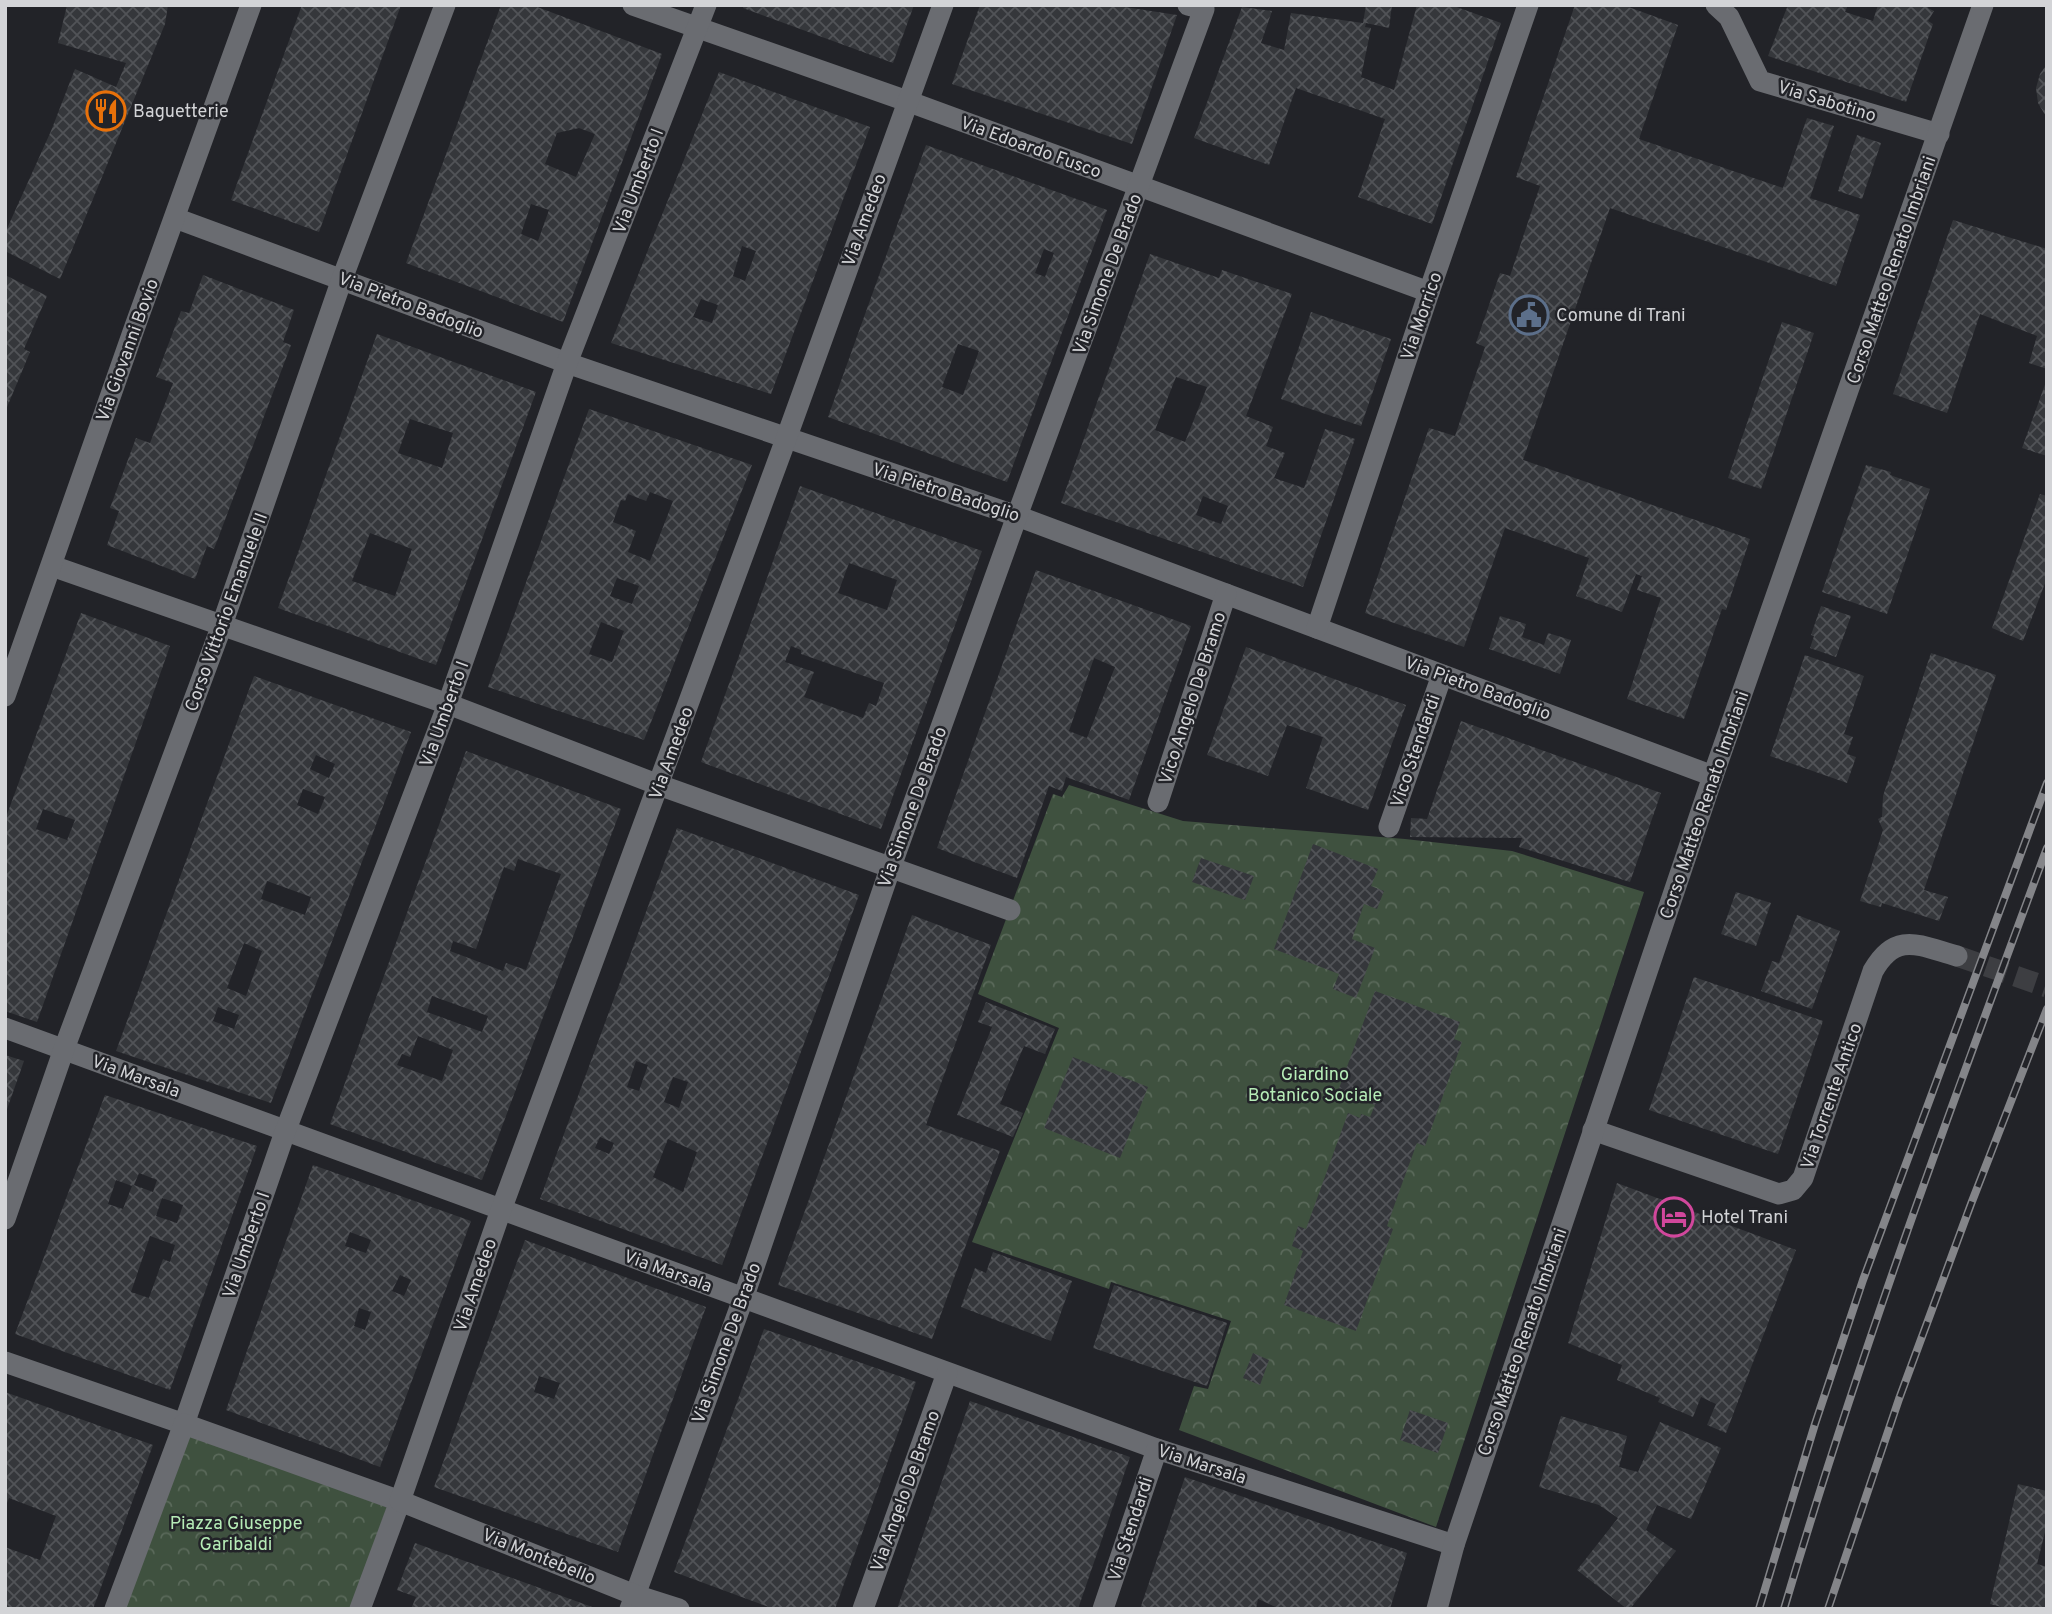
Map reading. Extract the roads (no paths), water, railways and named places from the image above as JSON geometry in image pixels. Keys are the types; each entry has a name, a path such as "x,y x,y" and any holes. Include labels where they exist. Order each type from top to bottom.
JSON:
{"street":[{"name":"Via Giovanni Bovio","path":"5,696 251,5"},
{"name":"Corso Vittorio Emanuele II","path":"5,1219 64,1049 222,625 342,279 445,5"},
{"name":"Via Edoardo Fusco","path":"633,5 906,101 1429,292"},
{"name":"Via Umberto I","path":"184,1423 285,1132 448,704 567,363 706,5"},
{"name":"Via Amedeo","path":"400,1501 501,1210 943,5"},
{"name":"Via Morrico","path":"1317,628 1528,5"},
{"name":"Via Sabotino","path":"1716,5 1729,18 1760,81 1939,134"},
{"name":"Corso Matteo Renato Imbriani","path":"1437,1609 1454,1545 1713,776 1983,5"},
{"name":"Via Simone De Brado","path":"632,1602 743,1299 890,869 1139,186 1196,7"},
{"name":"Via Pietro Badoglio","path":"175,218 567,363 1017,516 1713,776"},
{"path":"52,566 448,704 659,785 1010,910"},
{"name":"Vico Angelo De Bramo","path":"1158,802 1226,594"},
{"name":"Vico Stendardi","path":"1389,827 1442,675"},
{"name":"Via Torrente Antico","path":"1593,1130 1780,1194 1793,1190 1803,1178 1873,971 1881,956 1893,947 1909,943 1957,956"},
{"name":"Via Marsala","path":"5,1028 1157,1449 1454,1545"},
{"path":"5,1362 400,1501 360,1609"},
{"name":"Via Angelo De Bramo","path":"863,1609 947,1373"},
{"path":"115,1609 184,1423"},
{"name":"Via Stendardi","path":"1103,1609 1157,1449"},
{"name":"Via Montebello","path":"400,1501 632,1602 679,1609"}],"tunnel":[{"path":"1957,956 2047,987"}],"railway":[{"path":"1759,1609 1815,1424 1863,1280 2047,783"},
{"path":"1784,1609 1876,1321 2047,848"},
{"path":"1828,1609 1899,1399 2047,1009"}],"place":[{"name":"Baguetterie","path":"106,111"},
{"name":"Comune di Trani","path":"1529,315"},
{"name":"Hotel Trani","path":"1674,1217"}],"park label":[{"name":"Giardino Botanico Sociale","path":"1315,1084"},
{"name":"Piazza Giuseppe Garibaldi","path":"236,1533"}]}
